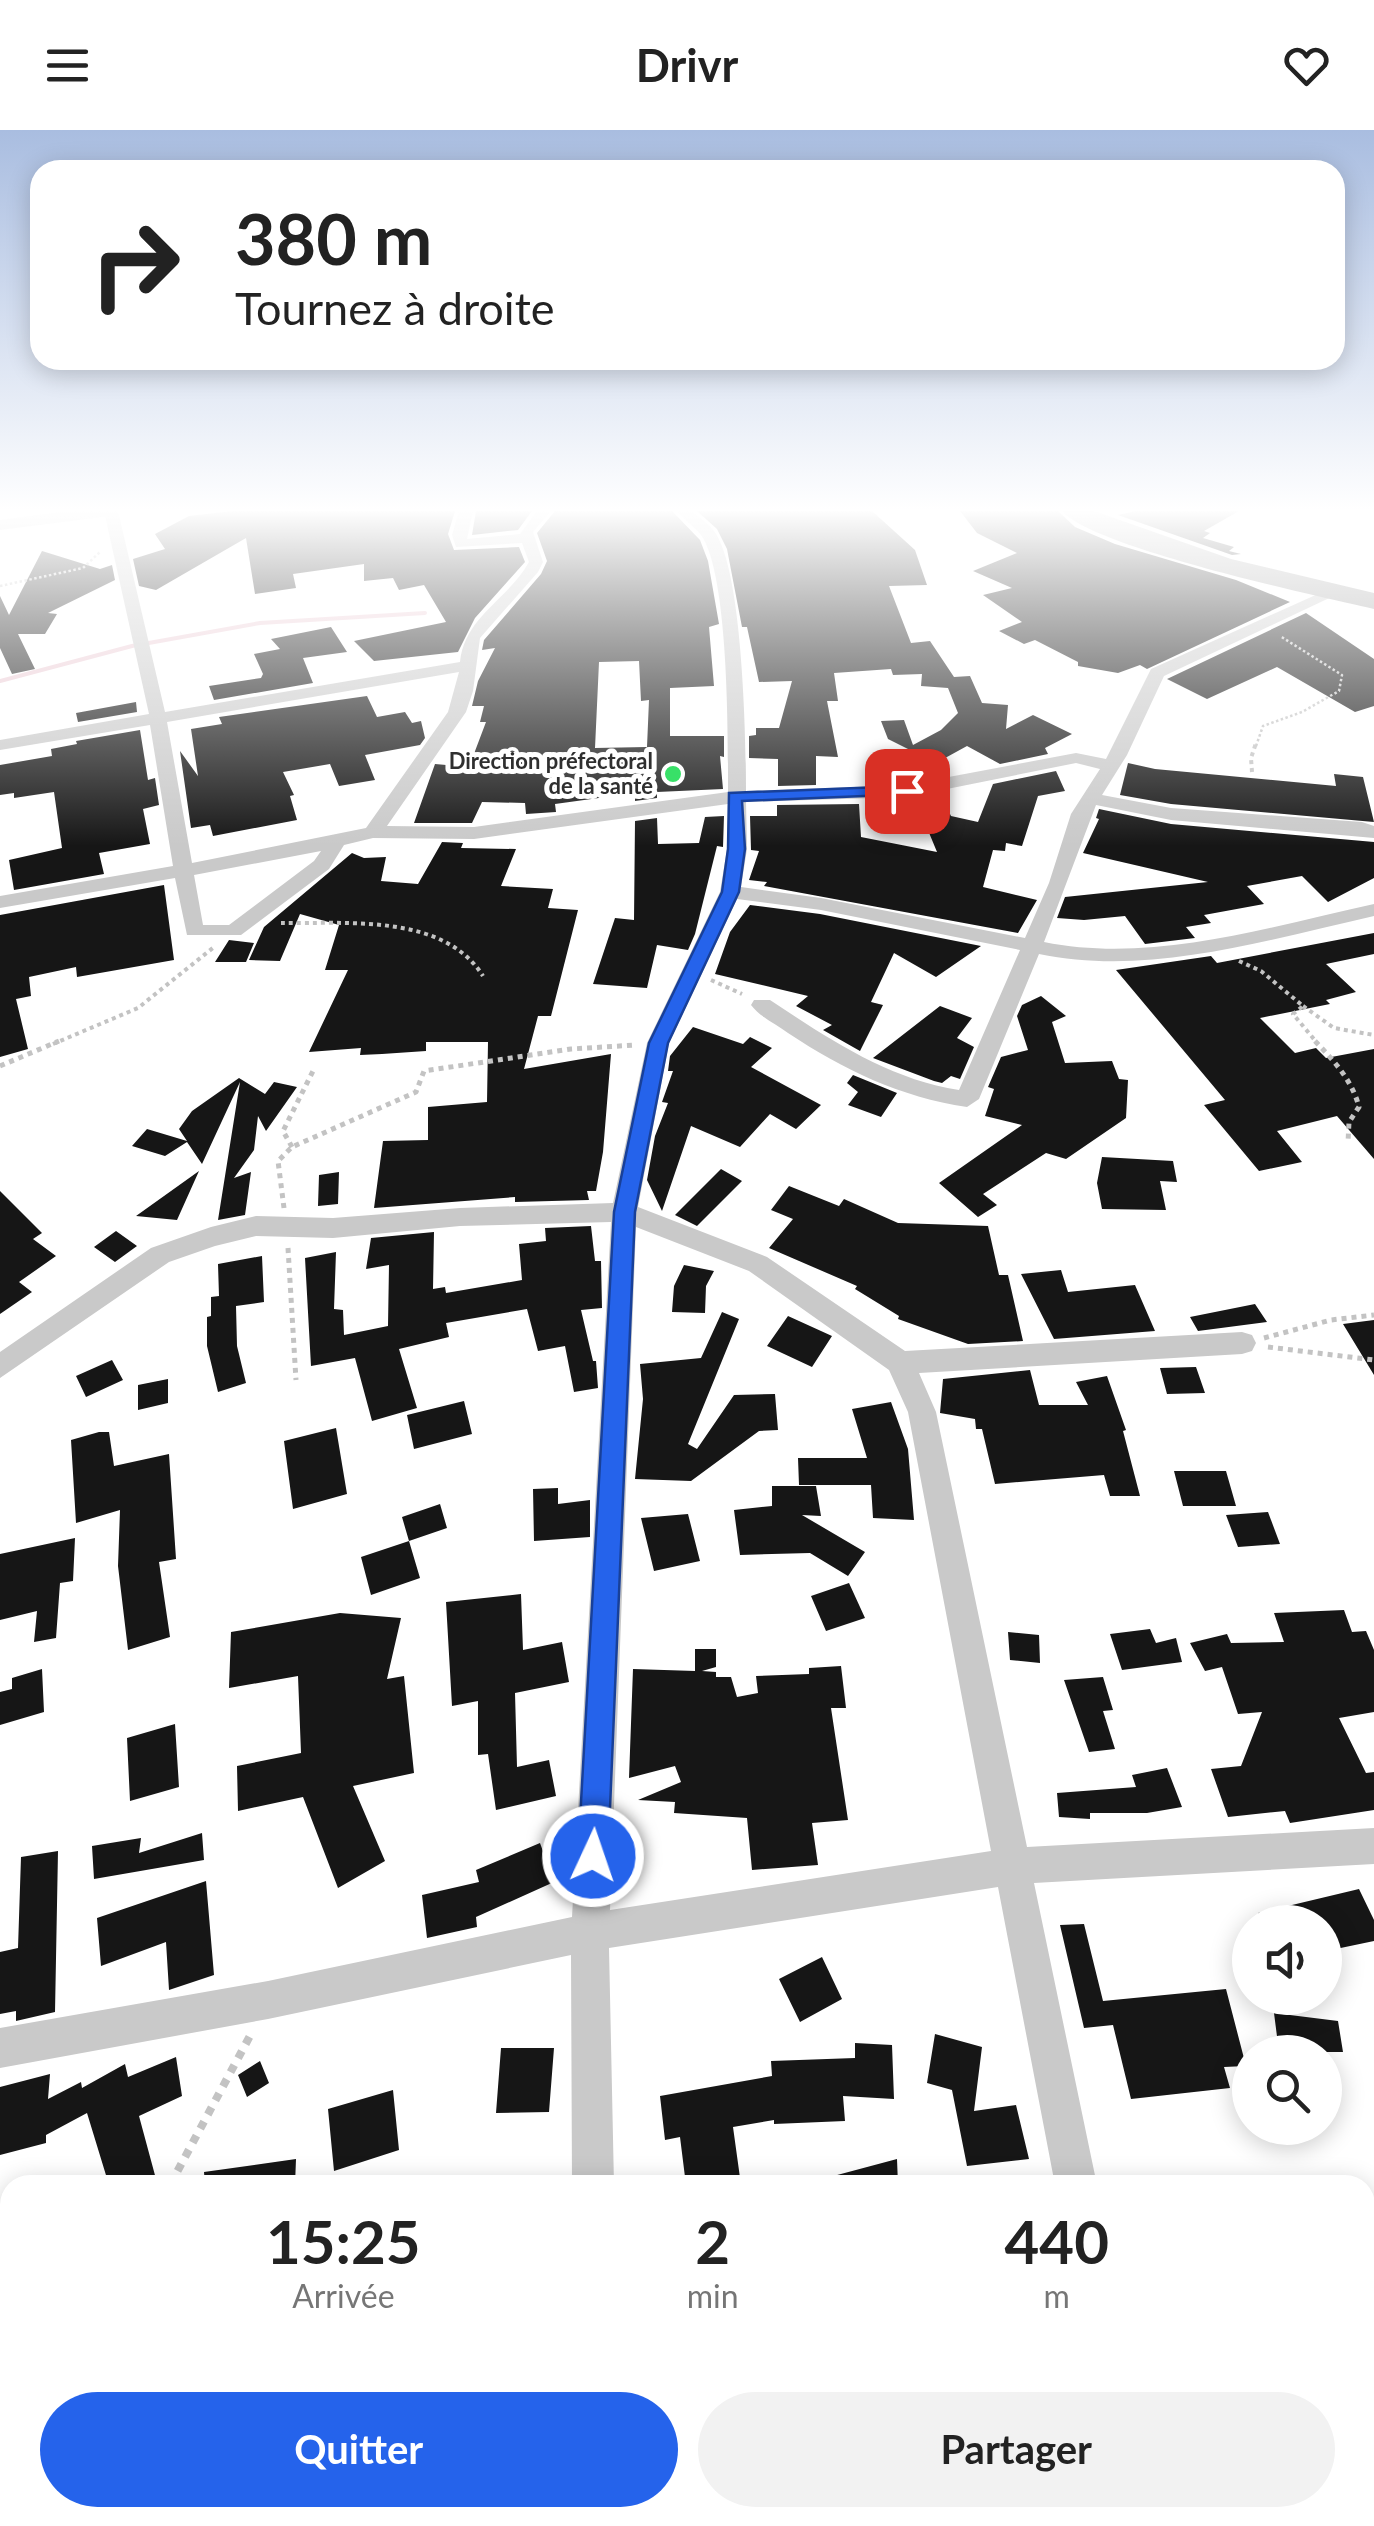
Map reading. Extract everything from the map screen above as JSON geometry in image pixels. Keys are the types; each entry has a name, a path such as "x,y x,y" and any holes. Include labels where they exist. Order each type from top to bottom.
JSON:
{"street":[{"path":"137,623 158,718 194,931 241,926 322,865 335,843"},
{"path":"373,832 459,710 473,634 484,623"},
{"path":"593,2175 590,1932 624,1212 658,1043 730,892 736,849 737,725 729,623"},
{"path":"762,1005 860,1069 944,1097 967,1099 1059,882 1081,814 1111,766 1156,673 1268,623"},
{"path":"0,746 469,665"},
{"path":"0,902 335,843 373,832 474,833 734,796 907,791 1076,758 1111,766"},
{"path":"1091,798 1171,814 1374,832"},
{"path":"730,892 821,904 1080,956 1200,946 1374,910"},
{"path":"0,1367 160,1254 256,1226 333,1228 460,1217 624,1212 758,1264 900,1363 922,1412 1074,2175"},
{"path":"900,1363 1242,1344"},
{"path":"0,2048 268,2000 590,1932 1014,1866 1374,1846"}],"path":[{"path":"1252,772 1251,758 1263,726 1298,717 1338,692 1342,675 1285,640 1268,623"},
{"path":"0,1066 138,1008 241,926 422,932 452,942 477,959 483,976"},
{"path":"1200,946 1261,970 1334,1028 1374,1036"},
{"path":"692,974 730,986 762,1005"},
{"path":"1303,1006 1294,1014 1304,1030 1357,1090 1359,1107 1349,1122 1348,1143"},
{"path":"296,1380 278,1162 292,1147 416,1092 424,1071 571,1049 658,1043"},
{"path":"292,1147 283,1131 315,1067"},
{"path":"1242,1344 1331,1320 1374,1315"},
{"path":"1242,1344 1374,1360"},
{"path":"175,2175 268,2000"}],"building":[{"path":"0,623 52,623 45,634 18,634 35,669 12,674 0,648"},
{"path":"442,623 473,623 458,652 374,661 354,641"},
{"path":"499,623 719,623 709,627 714,686 670,688 670,736 724,736 724,757 720,756 723,789 657,792 657,798 635,801 635,793 555,804 556,812 526,814 525,803 482,802 472,823 414,823 435,764 469,767 486,722 480,722 484,706 472,706 478,681 495,648 482,650 484,640","holes":["639,661 641,701 649,700 647,747 595,748 599,662"]},
{"path":"741,623 903,623 911,643 930,641 954,677 970,676 982,703 1008,705 1006,729 1033,715 1072,734 1045,748 1048,754 1000,764 967,746 936,763 888,739 881,721 904,720 913,745 941,730 958,713 948,688 921,686 922,674 893,675 891,669 834,673 838,701 827,701 838,757 816,756 816,785 778,786 778,759 749,758 749,736 756,735 756,728 779,728 792,681 759,682 747,627"},
{"path":"1020,623 1246,623 1147,669 1140,665 1118,673 1078,666 1078,662 1035,640 1024,644 999,631"},
{"path":"1285,623 1321,623 1374,659 1374,706 1355,712 1277,667 1207,699 1167,679"},
{"path":"331,627 347,652 303,658 313,683 214,700 209,686 261,678 263,674 254,654 280,649 271,639"},
{"path":"367,696 377,717 405,712 412,723 421,721 425,738 420,745 365,755 375,780 339,786 330,764 283,772 294,795 290,796 297,820 213,836 210,825 191,828 180,751 198,776 191,729 222,724 219,717"},
{"path":"136,702 137,712 78,722 76,713"},
{"path":"140,730 148,780 155,778 159,805 143,809 150,844 99,853 104,874 14,890 9,860 62,848 54,792 14,798 14,793 0,795 0,765 52,756 51,749 77,744 76,741"},
{"path":"1128,763 1336,786 1334,774 1363,777 1374,822 1171,804 1120,795"},
{"path":"1056,771 1065,791 1038,796 1022,846 1006,843 1005,851 993,850 983,887 1037,900 1018,933 749,880 759,851 751,850 750,816 777,816 777,805 859,804 861,837 937,852 918,806 927,806 917,799 940,794 951,816 978,822 993,784"},
{"path":"1099,809 1171,824 1374,842 1374,878 1328,902 1302,876 1247,886 1264,904 1204,915 1211,923 1186,927 1195,938 1145,944 1125,916 1057,918 1065,897 1208,882 1083,853 1099,819"},
{"path":"724,816 723,847 717,846 688,950 657,945 647,988 593,984 615,918 634,920 635,821 657,818 658,844 699,843 705,817"},
{"path":"442,842 463,843 461,848 516,849 501,886 553,889 548,908 578,910 551,1016 538,1016 524,1069 611,1054 603,1152 596,1191 587,1191 589,1200 515,1202 515,1197 374,1208 383,1141 428,1140 428,1107 487,1102 488,1042 426,1042 426,1051 382,1054 360,1055 361,1048 309,1052 348,970 325,970 339,925 300,914 280,961 249,960 264,927 352,853 364,858 386,857 381,881 418,884"},
{"path":"164,885 174,960 77,977 76,967 29,977 31,996 16,999 28,1049 0,1057 0,915"},
{"path":"750,905 820,914 981,946 936,977 894,953 871,1002 883,1005 860,1051 823,1030 832,1025 796,1006 808,996 715,974 730,932"},
{"path":"1374,933 1374,954 1326,964 1356,992 1326,1000 1330,1004 1260,1018 1295,1053 1316,1048 1326,1058 1374,1049 1374,1159 1337,1116 1277,1131 1302,1162 1259,1171 1204,1105 1225,1100 1116,970 1211,956 1217,963"},
{"path":"229,940 254,943 246,962 215,962"},
{"path":"1041,996 1066,1016 1052,1022 1065,1063 1112,1061 1119,1079 1128,1080 1126,1118 1066,1159 1046,1153 983,1194 997,1205 978,1217 939,1183 1022,1125 985,1116 994,1089 988,1087 1001,1057 1028,1050 1017,1016 1022,1005"},
{"path":"940,1006 972,1018 957,1038 974,1047 960,1079 951,1076 942,1083 873,1058"},
{"path":"693,1027 743,1044 750,1037 772,1048 751,1067 821,1105 796,1129 770,1114 740,1147 691,1126 662,1211 647,1180 655,1136 668,1103 662,1102 673,1071 668,1071 670,1056"},
{"path":"853,1075 897,1093 881,1117 848,1105 858,1092 847,1083"},
{"path":"239,1078 265,1094 274,1082 297,1087 266,1131 258,1116 254,1150 234,1178 251,1172 245,1215 218,1220 240,1082 202,1164 187,1142 165,1156 132,1146 147,1129 187,1141 179,1129 192,1111"},
{"path":"1102,1157 1173,1161 1177,1182 1160,1181 1166,1210 1102,1209 1097,1183"},
{"path":"721,1169 742,1181 697,1226 675,1215"},
{"path":"199,1171 177,1220 136,1216"},
{"path":"339,1172 338,1204 318,1206 319,1175"},
{"path":"789,1186 839,1206 844,1199 898,1223 988,1226 999,1275 1008,1275 1023,1341 968,1344 898,1319 899,1316 855,1289 857,1286 769,1248 793,1219 771,1210"},
{"path":"0,1191 42,1233 33,1239 56,1256 19,1282 32,1292 0,1314"},
{"path":"591,1226 595,1261 601,1261 602,1308 581,1310 596,1361 598,1388 574,1392 565,1346 538,1351 527,1309 446,1323 449,1337 399,1349 417,1408 372,1421 355,1358 311,1366 305,1258 336,1252 334,1309 343,1310 344,1335 388,1326 389,1265 366,1269 371,1238 434,1232 433,1289 445,1287 446,1293 522,1280 519,1244 546,1241 545,1228"},
{"path":"116,1231 137,1246 115,1262 94,1247"},
{"path":"262,1256 264,1302 236,1306 237,1346 246,1383 218,1392 207,1346 207,1317 211,1316 211,1297 219,1296 218,1264"},
{"path":"684,1265 714,1271 706,1286 705,1313 672,1312 674,1286"},
{"path":"1061,1270 1068,1292 1135,1285 1155,1331 1054,1339 1021,1274"},
{"path":"1255,1304 1267,1322 1198,1331 1190,1317"},
{"path":"722,1312 739,1319 688,1444 697,1449 734,1395 775,1394 778,1430 759,1431 691,1481 635,1479 643,1399 640,1364 701,1358"},
{"path":"788,1316 832,1336 812,1367 767,1346"},
{"path":"1374,1320 1374,1375 1343,1324"},
{"path":"112,1360 123,1380 86,1397 76,1376"},
{"path":"1196,1367 1205,1393 1167,1394 1160,1368"},
{"path":"1030,1370 1039,1405 1088,1405 1076,1382 1107,1376 1126,1430 1123,1431 1140,1496 1110,1496 1104,1475 995,1484 982,1429 976,1429 975,1419 940,1413 943,1379"},
{"path":"168,1379 168,1403 138,1410 138,1385"},
{"path":"464,1401 472,1434 414,1449 407,1415"},
{"path":"891,1402 908,1449 914,1520 873,1518 871,1485 799,1485 798,1458 867,1458 852,1409"},
{"path":"336,1428 347,1494 293,1509 284,1441"},
{"path":"109,1432 114,1466 169,1454 176,1559 159,1562 170,1637 128,1650 118,1566 120,1510 76,1523 71,1440"},
{"path":"1174,1471 1226,1471 1236,1506 1183,1506"},
{"path":"772,1486 816,1486 821,1516 802,1515 865,1552 848,1576 810,1553 740,1555 734,1510 772,1506"},
{"path":"558,1488 558,1504 590,1500 590,1537 534,1541 533,1489"},
{"path":"440,1504 447,1528 409,1541 402,1517"},
{"path":"1268,1512 1280,1544 1238,1547 1226,1515"},
{"path":"688,1514 700,1561 654,1571 641,1518"},
{"path":"75,1538 73,1581 60,1583 56,1638 34,1642 37,1611 0,1620 0,1554"},
{"path":"409,1541 420,1578 371,1595 361,1557"},
{"path":"849,1583 865,1618 826,1631 811,1596"},
{"path":"521,1594 523,1650 562,1642 569,1682 515,1693 517,1767 549,1760 556,1796 496,1810 488,1754 478,1755 478,1701 452,1706 446,1602"},
{"path":"1344,1610 1352,1632 1366,1631 1374,1650 1374,1712 1339,1718 1366,1773 1374,1772 1374,1810 1290,1823 1285,1811 1228,1817 1211,1769 1241,1766 1262,1712 1238,1714 1222,1667 1205,1671 1190,1643 1227,1634 1231,1643 1284,1642 1274,1613"},
{"path":"340,1613 401,1618 387,1679 404,1676 414,1773 353,1786 385,1861 338,1888 303,1797 238,1811 237,1766 301,1753 298,1676 229,1688 231,1632"},
{"path":"1150,1629 1156,1643 1176,1638 1182,1662 1122,1670 1110,1634"},
{"path":"1008,1632 1039,1635 1040,1663 1010,1660"},
{"path":"695,1649 716,1649 716,1667 702,1671 716,1672 716,1677 731,1677 737,1697 758,1693 756,1676 809,1674 809,1668 841,1666 846,1708 831,1708 848,1820 812,1823 818,1865 752,1870 747,1818 674,1813 675,1802 638,1800 681,1782 675,1766 629,1778 633,1669 695,1671"},
{"path":"42,1669 44,1712 0,1725 0,1692 12,1689 12,1678"},
{"path":"1103,1677 1113,1710 1103,1711 1115,1749 1089,1752 1064,1680"},
{"path":"175,1724 179,1787 130,1801 127,1738"},
{"path":"1167,1768 1182,1807 1147,1813 1090,1813 1090,1819 1059,1817 1057,1793 1136,1787 1132,1775"},
{"path":"202,1833 204,1860 94,1879 92,1846 141,1838 139,1853"},
{"path":"540,1843 554,1882 476,1917 477,1927 427,1938 422,1895 479,1882 476,1870"},
{"path":"58,1851 55,2012 16,2021 16,2011 0,2014 0,1952 18,1948 21,1857"},
{"path":"206,1881 214,1975 169,1990 166,1942 101,1966 97,1918"},
{"path":"1359,1889 1374,1920 1374,1941 1342,1948 1342,1905 1292,1905"},
{"path":"1084,1924 1103,2001 1226,1989 1238,2035 1232,2035 1232,2067 1224,2067 1230,2088 1131,2099 1113,2025 1084,2028 1060,1925"},
{"path":"822,1957 842,1999 800,2022 779,1979"},
{"path":"1274,2015 1338,2021 1340,2035 1277,2035"},
{"path":"935,2034 982,2047 974,2111 1016,2105 1029,2159 967,2166 952,2090 927,2083"},
{"path":"855,2043 892,2045 894,2099 843,2096 845,2121 774,2124 774,2120 733,2127 740,2175 685,2175 680,2137 665,2140 660,2096 772,2076 771,2061 855,2058"},
{"path":"501,2048 554,2048 549,2112 496,2113"},
{"path":"176,2057 182,2096 139,2116 155,2175 106,2175 87,2113 46,2135 46,2143 0,2155 0,2087 50,2074 48,2099 81,2082 82,2088 125,2064 128,2077"},
{"path":"260,2061 269,2083 247,2097 238,2075"},
{"path":"393,2090 399,2150 334,2171 328,2109"},
{"path":"296,2159 295,2175 204,2172"},
{"path":"897,2159 898,2175 837,2175"}],"waterway":[{"path":"0,681 132,646 263,623"}],"place":[{"name":"Direction préfectoral de la santé","path":"673,774"}],"route":[{"path":"593,1856 624,1212 658,1043 730,892 736,849 734,796 907,791"}]}
